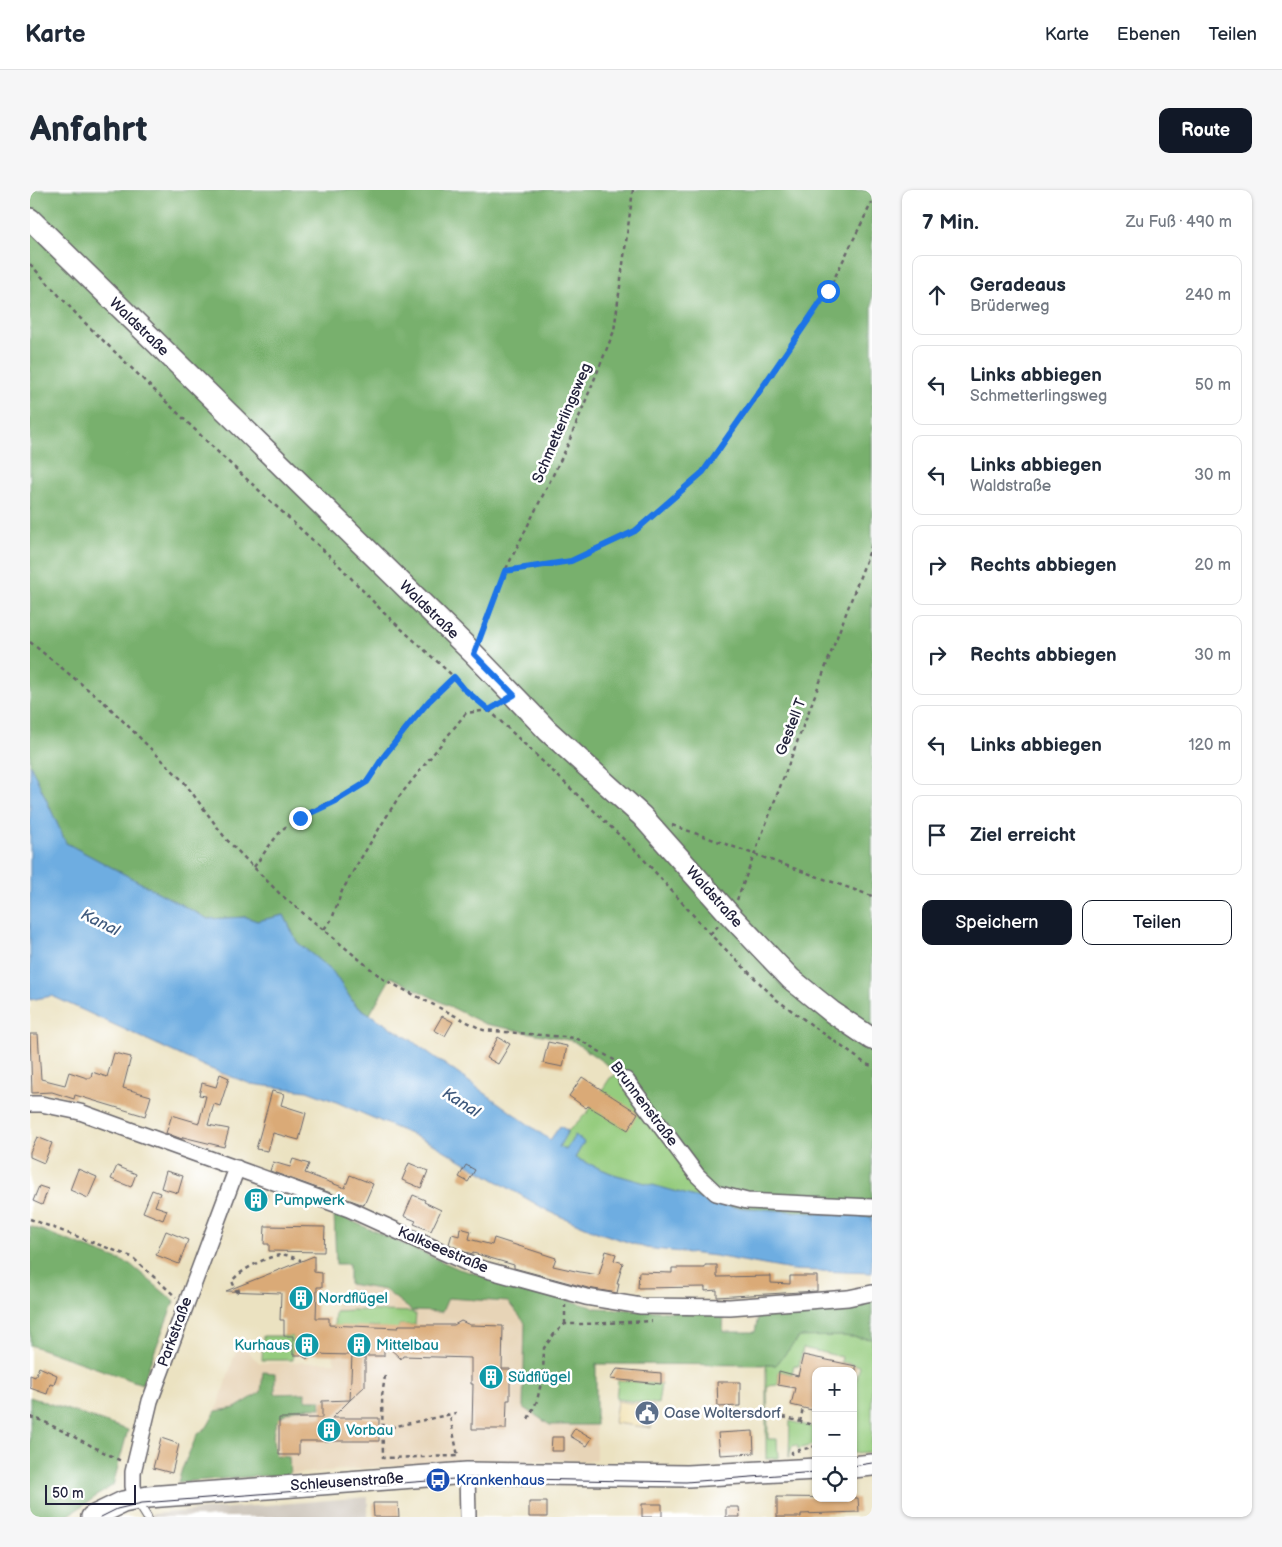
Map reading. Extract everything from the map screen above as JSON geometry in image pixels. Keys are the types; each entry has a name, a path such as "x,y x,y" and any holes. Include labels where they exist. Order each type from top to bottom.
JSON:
{"street":[{"name":"Waldstraße","path":"30,220 474,654 548,731 642,816 730,916 791,979 832,1012 872,1039"},
{"name":"Brunnenstraße","path":"626,1080 697,1175 716,1193 747,1201 872,1207"},
{"name":"Kalkseestraße","path":"30,1104 42,1104 80,1112 349,1209 476,1267 568,1293 641,1306 730,1307 848,1298 872,1293"},
{"name":"Parkstraße","path":"136,1499 132,1482 134,1468 150,1401 236,1168"},
{"name":"Schleusenstraße","path":"92,1517 116,1505 136,1499 467,1473 687,1476 812,1469"},
{"path":"467,1473 468,1517"}],"lane":[{"path":"136,1499 147,1517"}],"path":[{"name":"Schmetterlingsweg","path":"474,654 505,571 566,449 614,331 633,190"},
{"path":"505,571 571,561 635,531 703,472 828,291 872,202"},
{"path":"30,264 80,318 223,457 334,560 384,613 454,677 464,689 489,710 639,854 710,934 777,1000 866,1064 872,1066"},
{"name":"Gestell T","path":"730,916 755,855 872,545"},
{"name":"Brunnenstraße","path":"30,642 107,705 184,782 226,839 280,894 383,979 483,1030 576,1038 616,1061 626,1080"},
{"path":"254,867 283,830 300,818 336,801 367,782 384,756 408,726 429,701 454,677"},
{"path":"324,929 332,919 342,891 398,798 466,713 489,710 514,695"},
{"path":"667,824 872,896"},
{"path":"30,1219 132,1257 185,1306"},
{"path":"241,1289 236,1292 232,1281 235,1277 271,1257 284,1254 301,1260"},
{"path":"565,1324 564,1311 568,1293"},
{"path":"528,1419 537,1401 543,1374 544,1348 555,1333 565,1324 652,1321"},
{"path":"385,1376 382,1396 383,1458 458,1456 450,1417 446,1414"},
{"path":"800,1422 803,1408"},
{"path":"383,1428 456,1413"},
{"path":"30,1417 43,1421 134,1468"},
{"path":"784,1417 812,1425"},
{"path":"791,1459 792,1452 812,1447"}],"shaded area":[{"path":"334,1213 459,1269 596,1308 596,1461 474,1460 178,1482 197,1435 207,1427 216,1411 240,1339 253,1357 260,1363 335,1362 333,1355 335,1311 337,1299 345,1300 349,1284 349,1264 336,1264"},
{"path":"368,1497 368,1517 142,1517 152,1514"}],"green space":[{"path":"30,190 872,190 872,1217 731,1207 709,1201 619,1073 573,1041 485,1024 391,977 370,1014 355,1005 333,972 297,942 284,915 257,921 246,917 208,919 66,843 30,764"},
{"path":"619,1073 709,1201 613,1174 575,1158 584,1142 575,1135 566,1150 558,1147 568,1131 588,1112 610,1078"},
{"path":"334,1213 459,1269 596,1308 724,1314 723,1332 755,1332 759,1310 872,1296 872,1339 842,1336 799,1337 776,1365 596,1364 596,1425 550,1425 523,1407 525,1323 508,1302 448,1298 442,1312 412,1311 385,1290 349,1284 349,1264 336,1264"},
{"path":"30,1226 130,1264 174,1301 142,1384 30,1345"},
{"path":"335,1311 413,1312 413,1314 416,1314 415,1325 399,1325 398,1329 369,1326 369,1328 334,1327"},
{"path":"263,1336 293,1336 293,1360 262,1360"},
{"path":"842,1336 872,1339 872,1452 857,1453 857,1378 860,1366 841,1362 842,1357 803,1348 799,1366 794,1365 792,1374 779,1371 778,1385 767,1386 768,1439 777,1439 778,1458 766,1459 766,1365 776,1365 799,1337"},
{"path":"263,1372 275,1373 275,1394 305,1393 306,1400 320,1400 321,1408 297,1409 288,1412 276,1424 274,1443 276,1456 289,1457 290,1474 178,1482 197,1435 207,1427 216,1411 235,1408 261,1392"},
{"path":"618,1380 661,1384 658,1404 616,1399"},
{"path":"30,1397 128,1430 113,1485 66,1517 30,1517"},
{"path":"790,1421 812,1427 812,1445 798,1449 797,1445 792,1446 789,1457"}],"sand":[{"path":"617,1401 654,1406 651,1428 614,1423"}],"water":[{"name":"Kanal","path":"30,764 66,843 208,919 246,917 257,921 284,915 297,942 333,972 355,1005 411,1040 550,1140 560,1126 568,1131 559,1147 566,1150 575,1135 584,1142 575,1158 613,1174 731,1207 872,1217 872,1273 792,1270 715,1256 646,1248 597,1232 548,1211 435,1145 334,1101 307,1091 251,1084 208,1068 52,996 30,1000"}],"building":[{"path":"442,1016 453,1022 445,1036 434,1030"},
{"path":"30,1034 38,1034 41,1079 65,1085 69,1072 87,1078 91,1078 92,1072 107,1077 114,1053 131,1057 123,1088 151,1096 145,1116 75,1095 74,1099 52,1092 32,1093"},
{"path":"498,1037 510,1044 498,1064 487,1058"},
{"path":"548,1042 567,1046 563,1067 543,1063"},
{"path":"220,1074 229,1078 220,1106 214,1104 208,1125 229,1129 224,1147 183,1137 182,1139 166,1133 172,1115 199,1123 206,1096 199,1095 202,1083 216,1087"},
{"path":"582,1077 638,1113 628,1130 588,1106 586,1108 569,1096"},
{"path":"272,1091 284,1094 281,1105 306,1113 299,1140 273,1133 268,1151 256,1149"},
{"path":"37,1137 52,1143 44,1163 30,1157 30,1152"},
{"path":"293,1159 309,1164 305,1173 345,1188 350,1175 373,1184 364,1205 270,1171 273,1162 290,1167"},
{"path":"409,1163 428,1171 421,1188 402,1180"},
{"path":"466,1165 475,1170 468,1182 459,1177"},
{"path":"117,1166 136,1174 131,1187 111,1179"},
{"path":"78,1169 97,1177 88,1198 70,1190"},
{"path":"166,1171 183,1176 178,1193 161,1188"},
{"path":"39,1186 48,1189 42,1205 33,1201"},
{"path":"152,1190 160,1193 155,1206 167,1210 163,1220 143,1212"},
{"name":"Pumpwerk","path":"251,1192 265,1196 261,1208 247,1204"},
{"path":"413,1195 441,1210 431,1231 414,1224 416,1221 404,1216"},
{"path":"265,1226 325,1227 324,1252 269,1251 269,1244 264,1244"},
{"path":"460,1228 471,1231 469,1239 492,1245 494,1238 556,1258 553,1266 580,1272 599,1275 606,1251 616,1254 614,1260 623,1263 617,1284 619,1284 617,1293 588,1288 514,1268 514,1265 465,1252 449,1244 452,1234 459,1236"},
{"path":"166,1231 188,1240 179,1264 156,1255"},
{"path":"314,1256 314,1272 322,1273 322,1287 317,1287 316,1318 329,1318 329,1325 398,1328 399,1325 454,1325 461,1321 470,1325 503,1326 502,1369 510,1369 510,1400 507,1400 506,1429 472,1429 473,1384 471,1384 471,1358 403,1356 401,1359 384,1343 384,1356 365,1356 365,1386 350,1400 352,1355 310,1354 307,1359 301,1355 293,1355 293,1336 284,1336 284,1320 280,1320 281,1293 226,1291"},
{"path":"705,1265 717,1265 717,1277 771,1276 771,1283 790,1284 790,1276 817,1276 817,1291 717,1297 717,1290 705,1291 705,1287 638,1288 639,1272 672,1273 672,1268 705,1268"},
{"path":"803,1355 856,1366 812,1367 812,1410 791,1405 795,1388 778,1385 779,1371 798,1376"},
{"path":"39,1367 57,1375 54,1385 50,1384 47,1394 30,1388 30,1375 35,1377"},
{"path":"617,1369 661,1373 661,1384 610,1379"},
{"path":"717,1382 740,1382 740,1406 718,1407"},
{"name":"Vorbau","path":"350,1400 332,1418 379,1418 379,1441 299,1441 299,1455 279,1455 279,1418 322,1418 322,1401"},
{"path":"575,1428 592,1438 587,1446 570,1436"},
{"path":"753,1431 754,1453 720,1455 718,1433"},
{"path":"552,1437 564,1437 564,1451 551,1451"},
{"path":"161,1438 179,1444 172,1473 153,1468"},
{"path":"777,1497 812,1497 812,1502 857,1502 858,1498 859,1512 801,1514 801,1517 777,1517"},
{"path":"529,1502 547,1502 547,1517 529,1517"},
{"path":"373,1503 398,1503 399,1517 374,1517"},
{"path":"642,1504 662,1504 662,1517 642,1517"},
{"path":"726,1507 739,1507 740,1517 726,1517"}],"tram line":[{"path":"857,1465 872,1463"},
{"path":"101,1517 117,1509 142,1503 467,1478 686,1482 812,1472"}],"place":[{"name":"Pumpwerk","path":"256,1200"},
{"name":"Nordflügel","path":"301,1298"},
{"name":"Kurhaus","path":"307,1345"},
{"name":"Mittelbau","path":"359,1345"},
{"name":"Südflügel","path":"491,1377"},
{"name":"Oase Woltersdorf","path":"647,1413"},
{"name":"Vorbau","path":"329,1430"},
{"name":"Krankenhaus","path":"438,1480"}],"route":[{"path":"300,818 336,801 367,782 384,756 408,726 429,701 454,677 464,689 489,710 514,695 474,654 505,571 571,561 635,531 703,472 828,291"}]}
